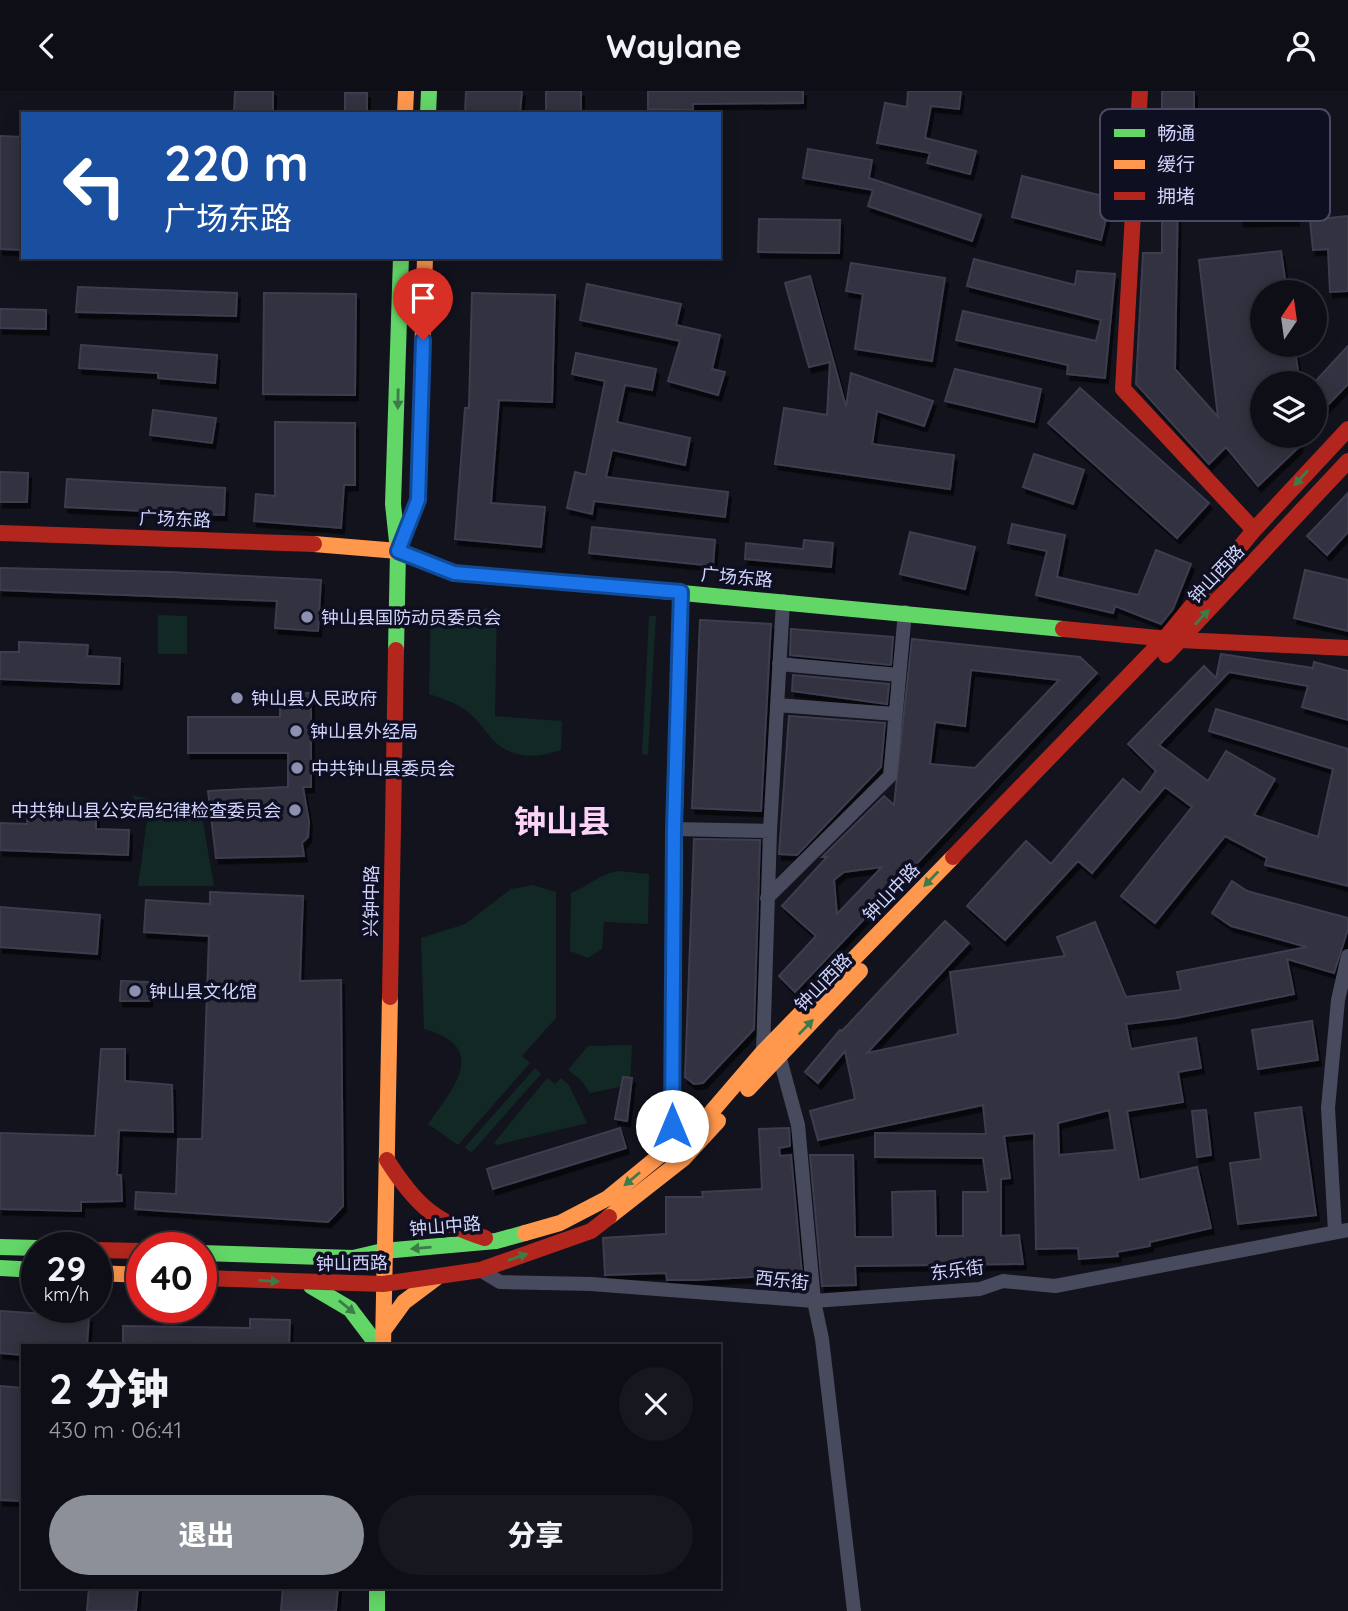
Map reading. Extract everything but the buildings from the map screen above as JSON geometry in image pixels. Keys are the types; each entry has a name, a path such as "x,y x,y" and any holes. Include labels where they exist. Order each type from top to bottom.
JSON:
{"main road":[{"path":"405,91 405,112"},
{"path":"428,112 429,91"},
{"path":"1139,109 1140,91"},
{"path":"1133,221 1124,389 1254,530"},
{"name":"兴钟中路","path":"381,1341 387,1160 398,551 393,504 401,259"},
{"name":"兴钟中路","path":"398,551 418,500 425,259"},
{"name":"钟山中路","path":"383,1251 496,1241 561,1223 608,1198 708,1116 1173,639 1254,530 1348,429"},
{"name":"钟山西路","path":"1173,639 1348,461"},
{"name":"广场东路","path":"0,533 359,546 398,551 454,573 905,612 1173,639 1348,648"},
{"path":"681,592 674,829 672,1146 682,1160"},
{"name":"钟山西路","path":"217,1279 383,1284 480,1270 591,1231 682,1160 771,1053"},
{"path":"387,1160 412,1201 430,1216 458,1230 496,1241"},
{"path":"0,1247 21,1248"},
{"name":"钟山西路","path":"217,1254 353,1258 383,1251"},
{"path":"0,1268 21,1269"},
{"path":"303,1283 345,1303 381,1341 404,1302 438,1276"},
{"path":"377,1589 377,1611"}],"street":[{"path":"783,601 767,898 771,1053 798,1125 814,1301"},
{"path":"767,898 890,776 905,612"},
{"path":"779,664 899,675"},
{"path":"777,705 895,715"},
{"path":"674,829 769,831"},
{"path":"1342,1231 1328,1108 1338,1000 1348,956"},
{"name":"东乐街","path":"814,1301 980,1289 1003,1282 1055,1286 1342,1231"},
{"name":"西乐街","path":"480,1270 500,1282 592,1284 814,1301 822,1339 854,1611"}],"green space":[{"path":"431,606 497,609 495,716 562,721 561,750 535,756 510,752 494,741 464,709 429,694"},
{"path":"158,615 187,616 187,654 158,654"},
{"path":"649,616 656,616 648,755 642,754"},
{"path":"132,795 201,811 214,886 138,886 147,820"},
{"path":"619,871 649,874 648,924 604,922 602,949 588,958 570,951 571,893 605,875"},
{"path":"533,885 556,892 556,1018 522,1056 530,1063 458,1145 428,1124 456,1082 461,1069 461,1057 456,1046 444,1037 424,1029 421,938 465,924 511,889"},
{"path":"632,1045 630,1085 590,1093 581,1080 568,1070 588,1046"},
{"path":"535,1068 541,1074 471,1153 465,1147"},
{"path":"547,1078 555,1084 561,1078 569,1085 587,1123 497,1145 494,1143"}],"traffic: fast":[{"path":"428,112 429,91"},
{"path":"396,650 398,551 393,504 401,259"},
{"path":"630,588 1063,629"},
{"path":"675,812 672,1146 677,1153"},
{"path":"217,1254 353,1258 383,1251 496,1241 525,1233"},
{"path":"0,1247 21,1248"},
{"path":"0,1268 21,1269"},
{"path":"311,1286 350,1309 376,1344"},
{"path":"377,1589 377,1611"}],"traffic: slow":[{"path":"405,112 406,91"},
{"path":"400,547 418,500 425,259"},
{"path":"314,544 398,551 454,573 630,588"},
{"path":"675,812 681,592"},
{"path":"525,1233 560,1223 608,1198 708,1116 763,1052 953,857"},
{"path":"748,1089 860,971"},
{"path":"383,1344 390,997"},
{"path":"609,1217 683,1159 718,1121"},
{"path":"112,1274 126,1274"},
{"path":"383,1331 404,1302 436,1278"}],"traffic: jam":[{"path":"1139,109 1140,91"},
{"path":"1133,221 1123,389 1254,530"},
{"path":"953,857 1166,637 1254,530 1348,429"},
{"path":"1166,655 1348,461"},
{"path":"0,533 314,544"},
{"path":"1063,629 1180,640 1348,648"},
{"path":"390,997 396,650"},
{"path":"387,1160 407,1189 427,1210 452,1225 485,1238"},
{"path":"217,1279 383,1284 480,1270 591,1231 609,1217"},
{"path":"112,1250 126,1251"}],"place":[{"name":"钟山县国防动员委员会","path":"307,617"},
{"name":"钟山县人民政府","path":"237,698"},
{"name":"钟山县外经局","path":"296,731"},
{"name":"中共钟山县委员会","path":"297,768"},
{"name":"中共钟山县公安局纪律检查委员会","path":"295,810"},
{"name":"钟山县文化馆","path":"135,991"}],"district":[{"name":"钟山县","path":"562,821"}],"route":[{"path":"423,340 418,500 398,551 454,573 681,592 674,829 672,1126"}]}
